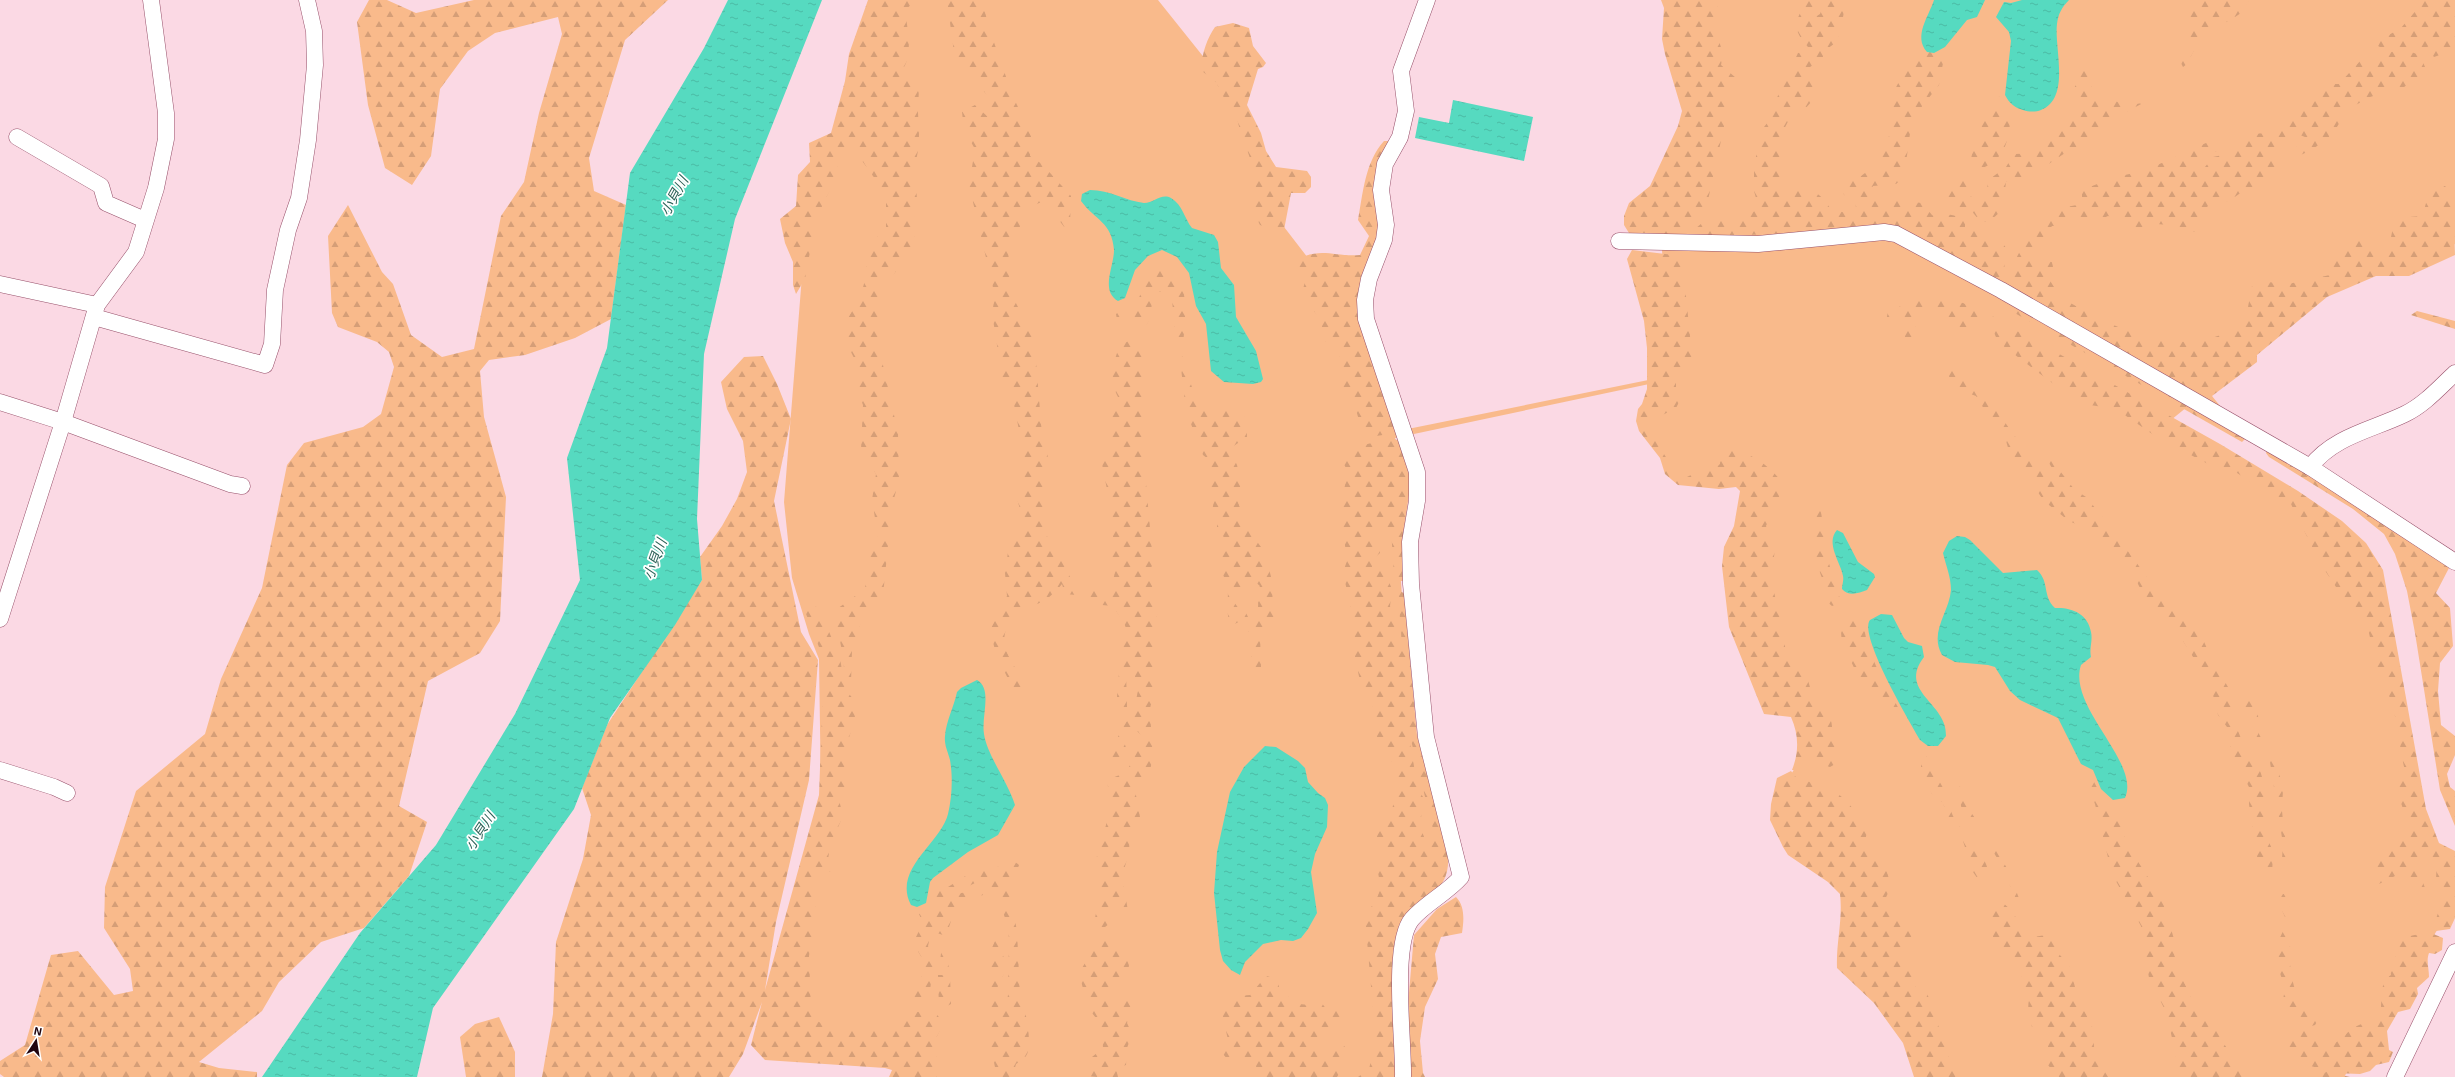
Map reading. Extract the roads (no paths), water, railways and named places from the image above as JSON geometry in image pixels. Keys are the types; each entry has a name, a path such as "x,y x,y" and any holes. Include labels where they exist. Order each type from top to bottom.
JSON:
{"street":[{"path":"0,619 64,422 95,311 136,252 156,188 166,139 166,113 151,0"},
{"path":"0,284 95,311 265,365 272,344 275,290 288,230 299,198 308,140 316,65 314,31 307,0"},
{"path":"1403,1077 1401,951 1405,934 1412,919 1461,877 1426,737 1411,584 1410,542 1417,501 1417,472 1366,319 1365,300 1369,279 1384,240 1386,225 1381,190 1385,164 1400,137 1406,111 1401,71 1427,0"},
{"path":"17,137 101,186 106,203 145,220"},
{"path":"1619,241 1758,244 1884,232 1896,234 2001,290 2310,467 2455,562"},
{"path":"2310,467 2319,456 2349,436 2406,413 2455,373"},
{"path":"0,402 64,422 230,484 242,486"},
{"path":"0,770 54,787 67,793"},
{"path":"2395,1077 2455,952"}],"water":[{"name":"小貝川","path":"728,0 822,0 735,219 704,354 697,519 702,580 675,625 610,718 574,809 433,1008 417,1077 262,1077 360,933 436,845 515,714 580,580 567,458 607,348 630,173 704,48"},
{"path":"1934,0 1985,0 1977,17 1967,20 1945,47 1934,53 1927,52 1921,39 1923,26"},
{"path":"2022,0 2069,0 2064,5 2058,17 2057,24 2059,72 2056,95 2050,104 2041,110 2035,111 2025,111 2017,108 2010,103 2005,95 2011,41 2009,32 1996,17 2004,2 2011,3"},
{"path":"1453,100 1533,117 1524,161 1415,138 1419,117 1449,123"},
{"path":"1090,190 1097,190 1144,203 1151,202 1161,197 1171,198 1181,208 1192,228 1214,235 1218,242 1221,268 1234,285 1236,317 1256,351 1263,379 1261,382 1253,384 1224,382 1211,371 1206,324 1196,306 1189,273 1177,257 1162,250 1148,256 1135,270 1125,298 1118,301 1113,296 1110,291 1109,278 1114,250 1113,241 1110,233 1102,222 1081,201 1082,194"},
{"path":"1837,530 1843,533 1858,562 1874,574 1875,577 1867,590 1851,594 1842,589 1842,571 1833,547 1834,535"},
{"path":"1957,536 1965,537 1970,540 2003,573 2037,570 2043,579 2049,599 2055,608 2073,610 2083,616 2089,626 2091,635 2091,657 2081,665 2080,681 2084,698 2123,768 2127,784 2125,798 2113,800 2101,789 2093,770 2081,764 2058,718 2020,700 2010,691 1995,667 1955,662 1942,655 1939,647 1939,630 1950,598 1951,590 1943,553 1949,541"},
{"path":"1881,614 1892,615 1904,638 1908,642 1922,646 1924,657 1917,669 1916,679 1920,689 1940,715 1945,725 1946,736 1938,746 1928,746 1920,740 1878,660 1871,643 1868,629 1870,620"},
{"path":"977,680 982,684 985,696 983,727 986,742 1015,805 998,835 968,852 933,878 930,882 926,903 917,907 911,905 907,892 908,880 920,857 944,825 948,814 952,780 950,760 945,742 947,725 957,692 961,688"},
{"path":"1265,746 1276,747 1298,761 1305,768 1308,782 1325,798 1328,805 1327,827 1315,854 1311,872 1317,913 1308,929 1301,938 1293,941 1281,940 1263,944 1245,962 1240,975 1231,970 1223,961 1220,950 1214,893 1217,852 1230,792 1244,767"}]}
